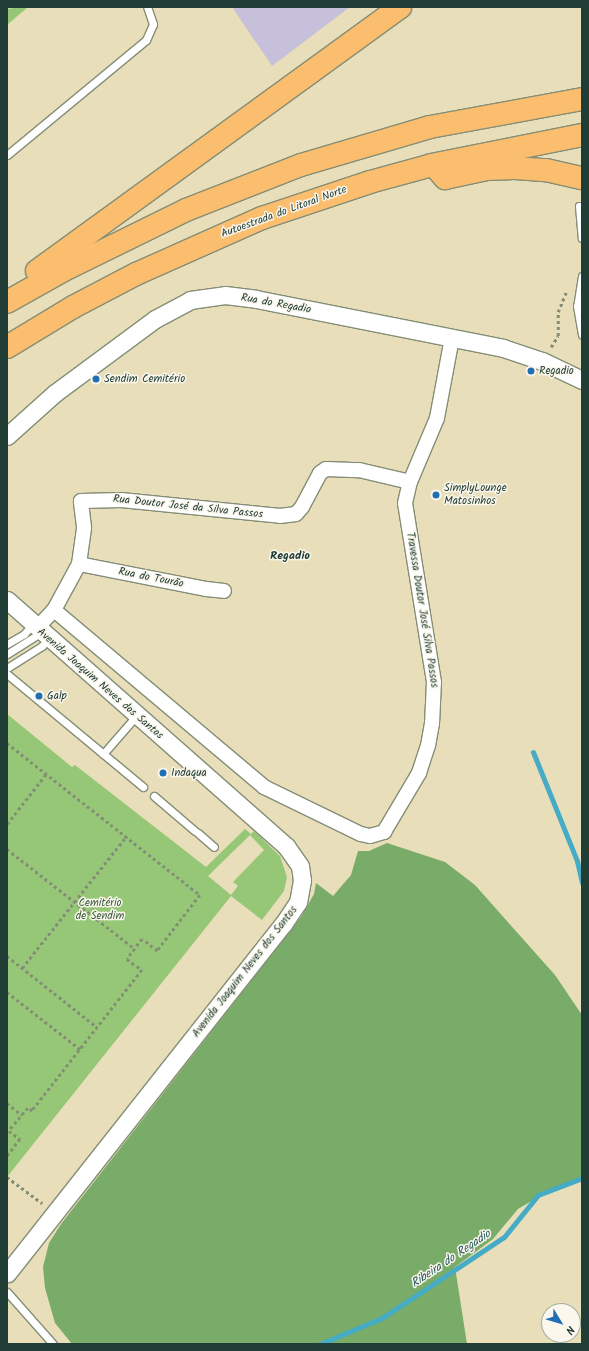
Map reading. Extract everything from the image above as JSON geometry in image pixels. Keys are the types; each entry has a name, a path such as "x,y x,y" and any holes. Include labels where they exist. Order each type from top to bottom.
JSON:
{"highway":[{"path":"11,300 40,268 116,216 400,7"},
{"path":"11,300 88,257 186,210 302,165 430,127 582,100"},
{"name":"Autoestrada do Litoral Norte","path":"7,347 124,280 235,229 341,191 432,165 582,135"},
{"path":"432,165 445,178 509,168 546,170 582,178"}],"street":[{"name":"Rua do Regadio","path":"7,436 55,393 155,319 190,300 225,295 256,299 503,348 542,361 582,380"},
{"name":"Travessa Doutor José Silva Passos","path":"54,610 264,788 361,834 376,836 384,832 394,818 418,773 428,746 432,724 434,682 405,503 410,482 437,418 452,338"},
{"name":"Rua Doutor José da Silva Passos","path":"40,631 54,610 79,564 83,533 81,501 121,500 280,516 296,514 302,507 320,473 326,469 359,470 410,482"},
{"name":"Rua do Tourão","path":"79,564 206,589 224,590"},
{"name":"Avenida Joaquim Neves dos Santos","path":"7,600 13,608 286,846 300,866 302,892 298,902 283,924 7,1273"}],"lane":[{"path":"7,155 146,40 153,24 147,7"},
{"path":"579,206 582,238"},
{"path":"582,276 577,306 582,335"},
{"path":"7,644 24,634 40,631"},
{"path":"7,654 40,631"},
{"path":"7,668 42,646 40,631"},
{"path":"7,674 143,787"},
{"path":"103,754 137,716"},
{"path":"154,796 214,847"},
{"path":"7,1292 53,1344"}],"path":[{"path":"542,361 558,336 558,312 567,289"},
{"path":"7,743 200,895 157,951 142,940 127,959 142,970 32,1111 28,1108 8,1130 20,1139 7,1155"},
{"path":"7,824 46,774"},
{"path":"22,968 126,837"},
{"path":"7,849 135,949"},
{"path":"7,956 97,1027"},
{"path":"7,992 80,1049"},
{"path":"7,1103 22,1115"},
{"path":"7,1177 55,1213"}],"shaded area":[{"path":"232,7 350,7 272,66"}],"green space":[{"path":"28,7 7,25 7,9"},
{"name":"Cemitério de Sendim","path":"7,714 72,767 75,765 206,867 245,829 251,834 254,831 280,856 287,877 284,891 262,920 231,896 7,1177","holes":["250,835 264,850 233,882 238,886 231,895 208,876"]},
{"path":"387,843 445,862 475,885 555,975 582,1015 582,1177 550,1190 518,1209 493,1239 455,1267 467,1344 72,1344 55,1323 45,1288 43,1267 49,1243 61,1224 301,917 314,894 316,883 333,896 351,875 358,851 369,851"}],"waterway":[{"name":"Ribeira do Regadio","path":"533,752 577,861 582,882"},
{"name":"Ribeira do Regadio","path":"320,1344 382,1318 504,1237 538,1195 582,1178"}],"place":[{"name":"Regadio","path":"531,371"},
{"name":"Sendim Cemitério","path":"96,379"},
{"name":"SimplyLounge Matosinhos","path":"436,495"},
{"name":"Galp","path":"39,696"},
{"name":"Indaqua","path":"163,773"}],"district":[{"name":"Regadio","path":"290,556"}]}
